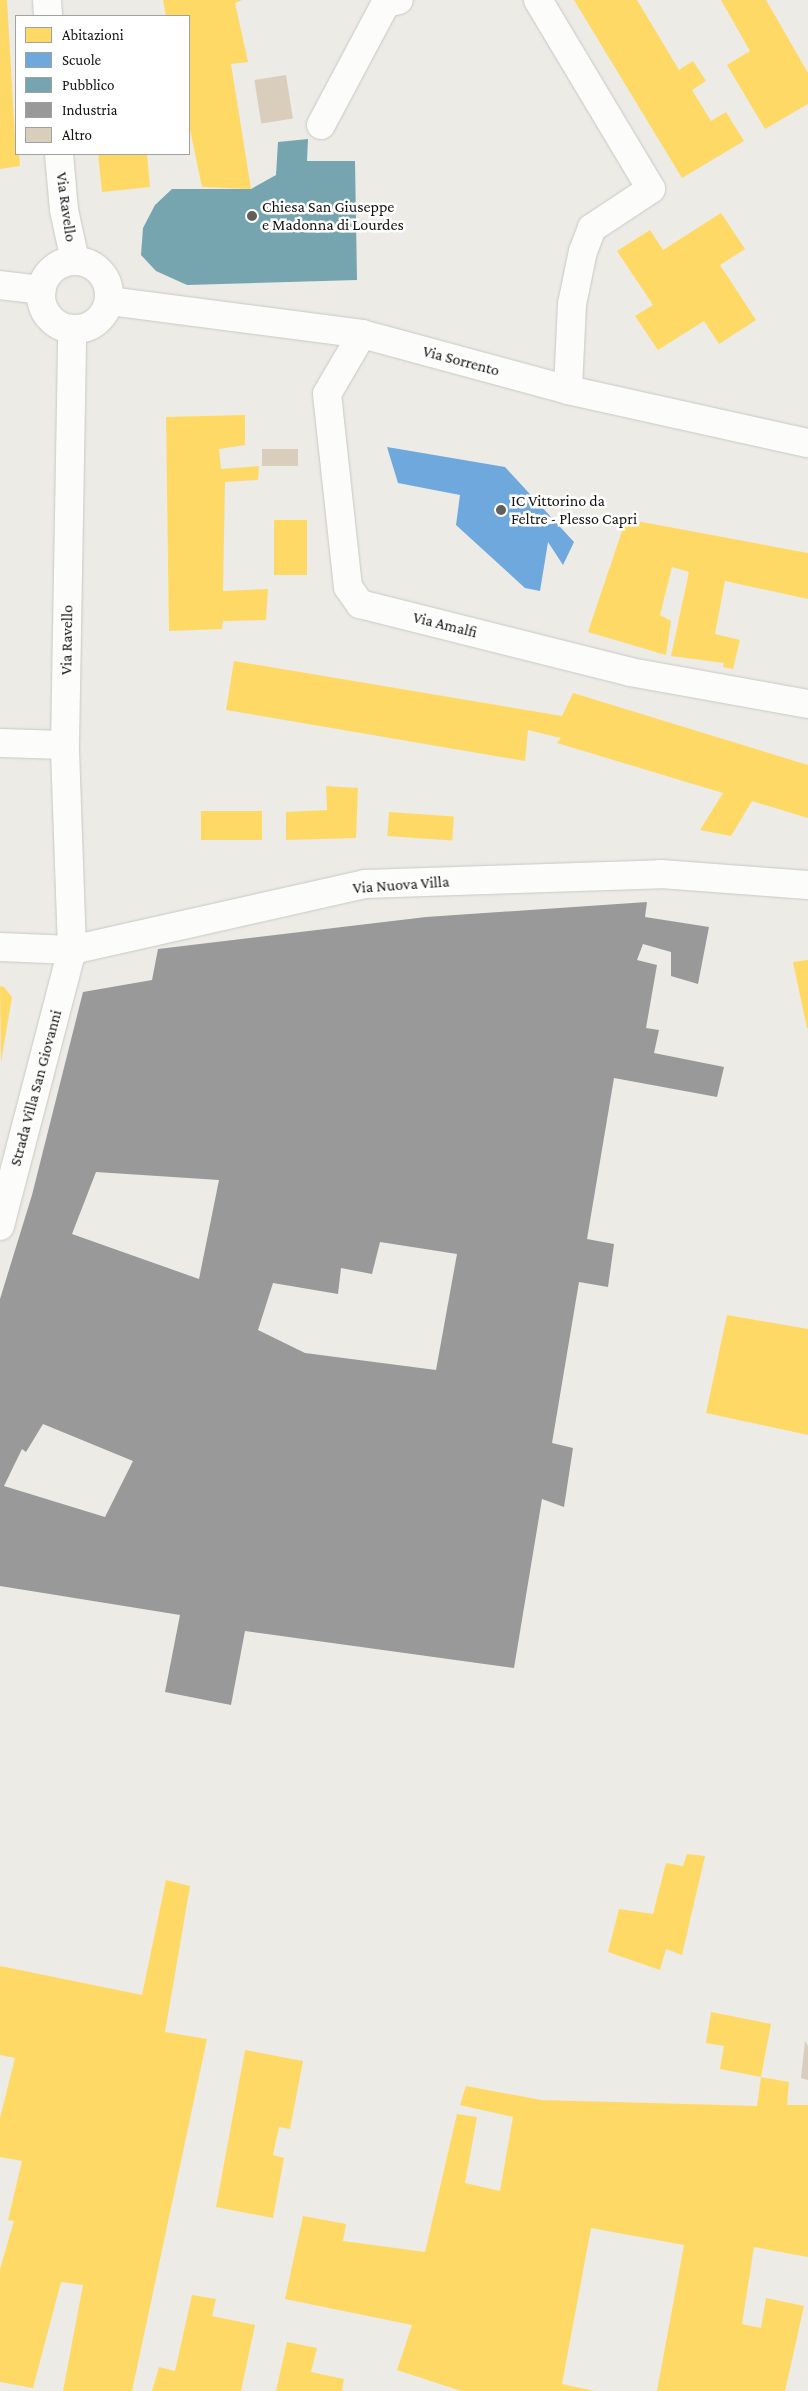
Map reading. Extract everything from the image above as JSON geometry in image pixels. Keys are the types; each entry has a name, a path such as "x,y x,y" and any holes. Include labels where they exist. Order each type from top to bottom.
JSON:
{"street":[{"path":"47,0 48,15"},
{"path":"538,0 651,189 592,228 583,251 572,304 568,390"},
{"path":"321,125 390,1"},
{"name":"Via Ravello","path":"59,155 64,210 74,261"},
{"path":"74,261 91,265 102,273 108,284 109,301 98,321 88,327 72,329 50,319 42,304 42,290 52,270 74,261"},
{"path":"0,285 42,290"},
{"name":"Via Sorrento","path":"109,301 362,334 568,390 808,443"},
{"name":"Via Ravello","path":"72,329 65,746 72,950"},
{"name":"Via Amalfi","path":"362,334 327,394 348,587 360,604 630,672 808,704"},
{"path":"0,743 65,746"},
{"name":"Via Nuova Villa","path":"0,947 72,950 366,884 661,874 808,885"},
{"name":"Strada Villa San Giovanni","path":"0,1226 72,950"}],"building: Abitazioni":[{"path":"0,0 7,0 15,155 19,155 20,166 0,169"},
{"path":"163,0 242,0 235,3 248,62 231,64 251,189 202,187 190,130 190,15 166,15"},
{"path":"574,0 637,0 679,70 693,61 706,81 692,90 711,121 726,112 744,141 682,178"},
{"path":"721,0 766,0 808,73 808,104 765,129 727,65 750,51"},
{"path":"98,155 147,155 150,187 102,192"},
{"path":"721,213 745,249 720,265 756,320 719,344 704,321 658,350 635,316 653,305 617,251 650,230 663,250"},
{"path":"245,415 245,445 219,449 221,469 259,466 258,480 225,482 223,591 268,589 266,620 223,621 222,629 169,631 166,417"},
{"path":"626,519 808,553 808,599 725,581 715,634 740,640 733,669 723,667 724,663 671,656 689,572 672,567 660,615 671,621 666,655 588,632"},
{"path":"274,520 307,520 307,575 274,575"},
{"path":"234,661 562,716 573,693 808,765 808,818 752,801 731,836 700,830 723,793 557,743 561,738 528,730 525,761 226,710"},
{"path":"326,786 358,788 356,838 286,840 286,812 327,810"},
{"path":"201,811 262,811 262,840 201,840"},
{"path":"389,812 454,817 452,840 387,836"},
{"path":"808,960 808,1028 807,1028 793,962"},
{"path":"0,986 4,987 12,997 1,1062"},
{"path":"727,1315 808,1329 808,1435 706,1413"},
{"path":"687,1854 705,1856 682,1955 666,1949 660,1970 608,1952 619,1909 653,1914 666,1863 683,1866"},
{"path":"166,1880 190,1886 165,2032 207,2039 132,2391 63,2391 83,2285 61,2282 33,2388 0,2382 0,2269 14,2221 8,2220 22,2161 0,2157 0,2118 15,2058 0,2055 0,1966 142,1995"},
{"path":"711,2012 771,2024 761,2077 720,2069 724,2046 706,2043"},
{"path":"245,2050 303,2061 290,2129 279,2127 273,2155 284,2158 273,2218 216,2207"},
{"path":"761,2077 789,2082 787,2105 808,2105 808,2257 754,2247 742,2324 761,2328 766,2298 804,2306 785,2391 657,2391 684,2245 591,2228 562,2384 595,2391 461,2391 397,2370 412,2325 285,2299 303,2216 346,2224 343,2241 425,2252 457,2114 477,2117 465,2183 500,2191 513,2117 460,2105 466,2086 541,2100 757,2106"},
{"path":"192,2295 216,2299 212,2316 255,2325 241,2391 152,2391 159,2367 175,2371"},
{"path":"287,2342 317,2348 311,2372 344,2379 342,2391 276,2391"}],"building: Scuole":[{"name":"IC Vittorino da Feltre - Plesso Capri","path":"387,447 505,467 574,542 563,565 548,542 540,591 525,588 456,525 460,495 398,483"}],"building: Pubblico":[{"name":"Chiesa San Giuseppe e Madonna di Lourdes","path":"308,139 307,161 355,161 357,280 187,285 156,271 141,255 143,228 155,205 172,189 251,189 276,175 278,142"}],"building: Industria":[{"path":"647,902 645,917 709,927 698,984 671,976 671,952 643,944 637,960 657,965 646,1028 659,1030 654,1053 724,1067 717,1097 614,1078 587,1239 614,1244 608,1287 579,1282 552,1443 573,1448 564,1507 542,1499 514,1668 245,1631 231,1705 165,1692 180,1615 0,1586 0,1299 32,1195 83,992 152,980 158,949 426,917","holes":["96,1172 219,1180 199,1279 72,1234","380,1242 457,1254 436,1370 305,1353 258,1330 273,1283 338,1294 341,1268 372,1274","43,1424 133,1461 105,1517 4,1486 22,1449 26,1452"]}],"building: Altro":[{"path":"286,75 293,118 261,123 254,80"},
{"path":"262,449 298,449 298,466 262,466"},
{"path":"805,2041 808,2046 808,2080 801,2078"}],"place":[{"name":"Chiesa San Giuseppe e Madonna di Lourdes","path":"252,216"},
{"name":"IC Vittorino da Feltre - Plesso Capri","path":"501,510"}]}
